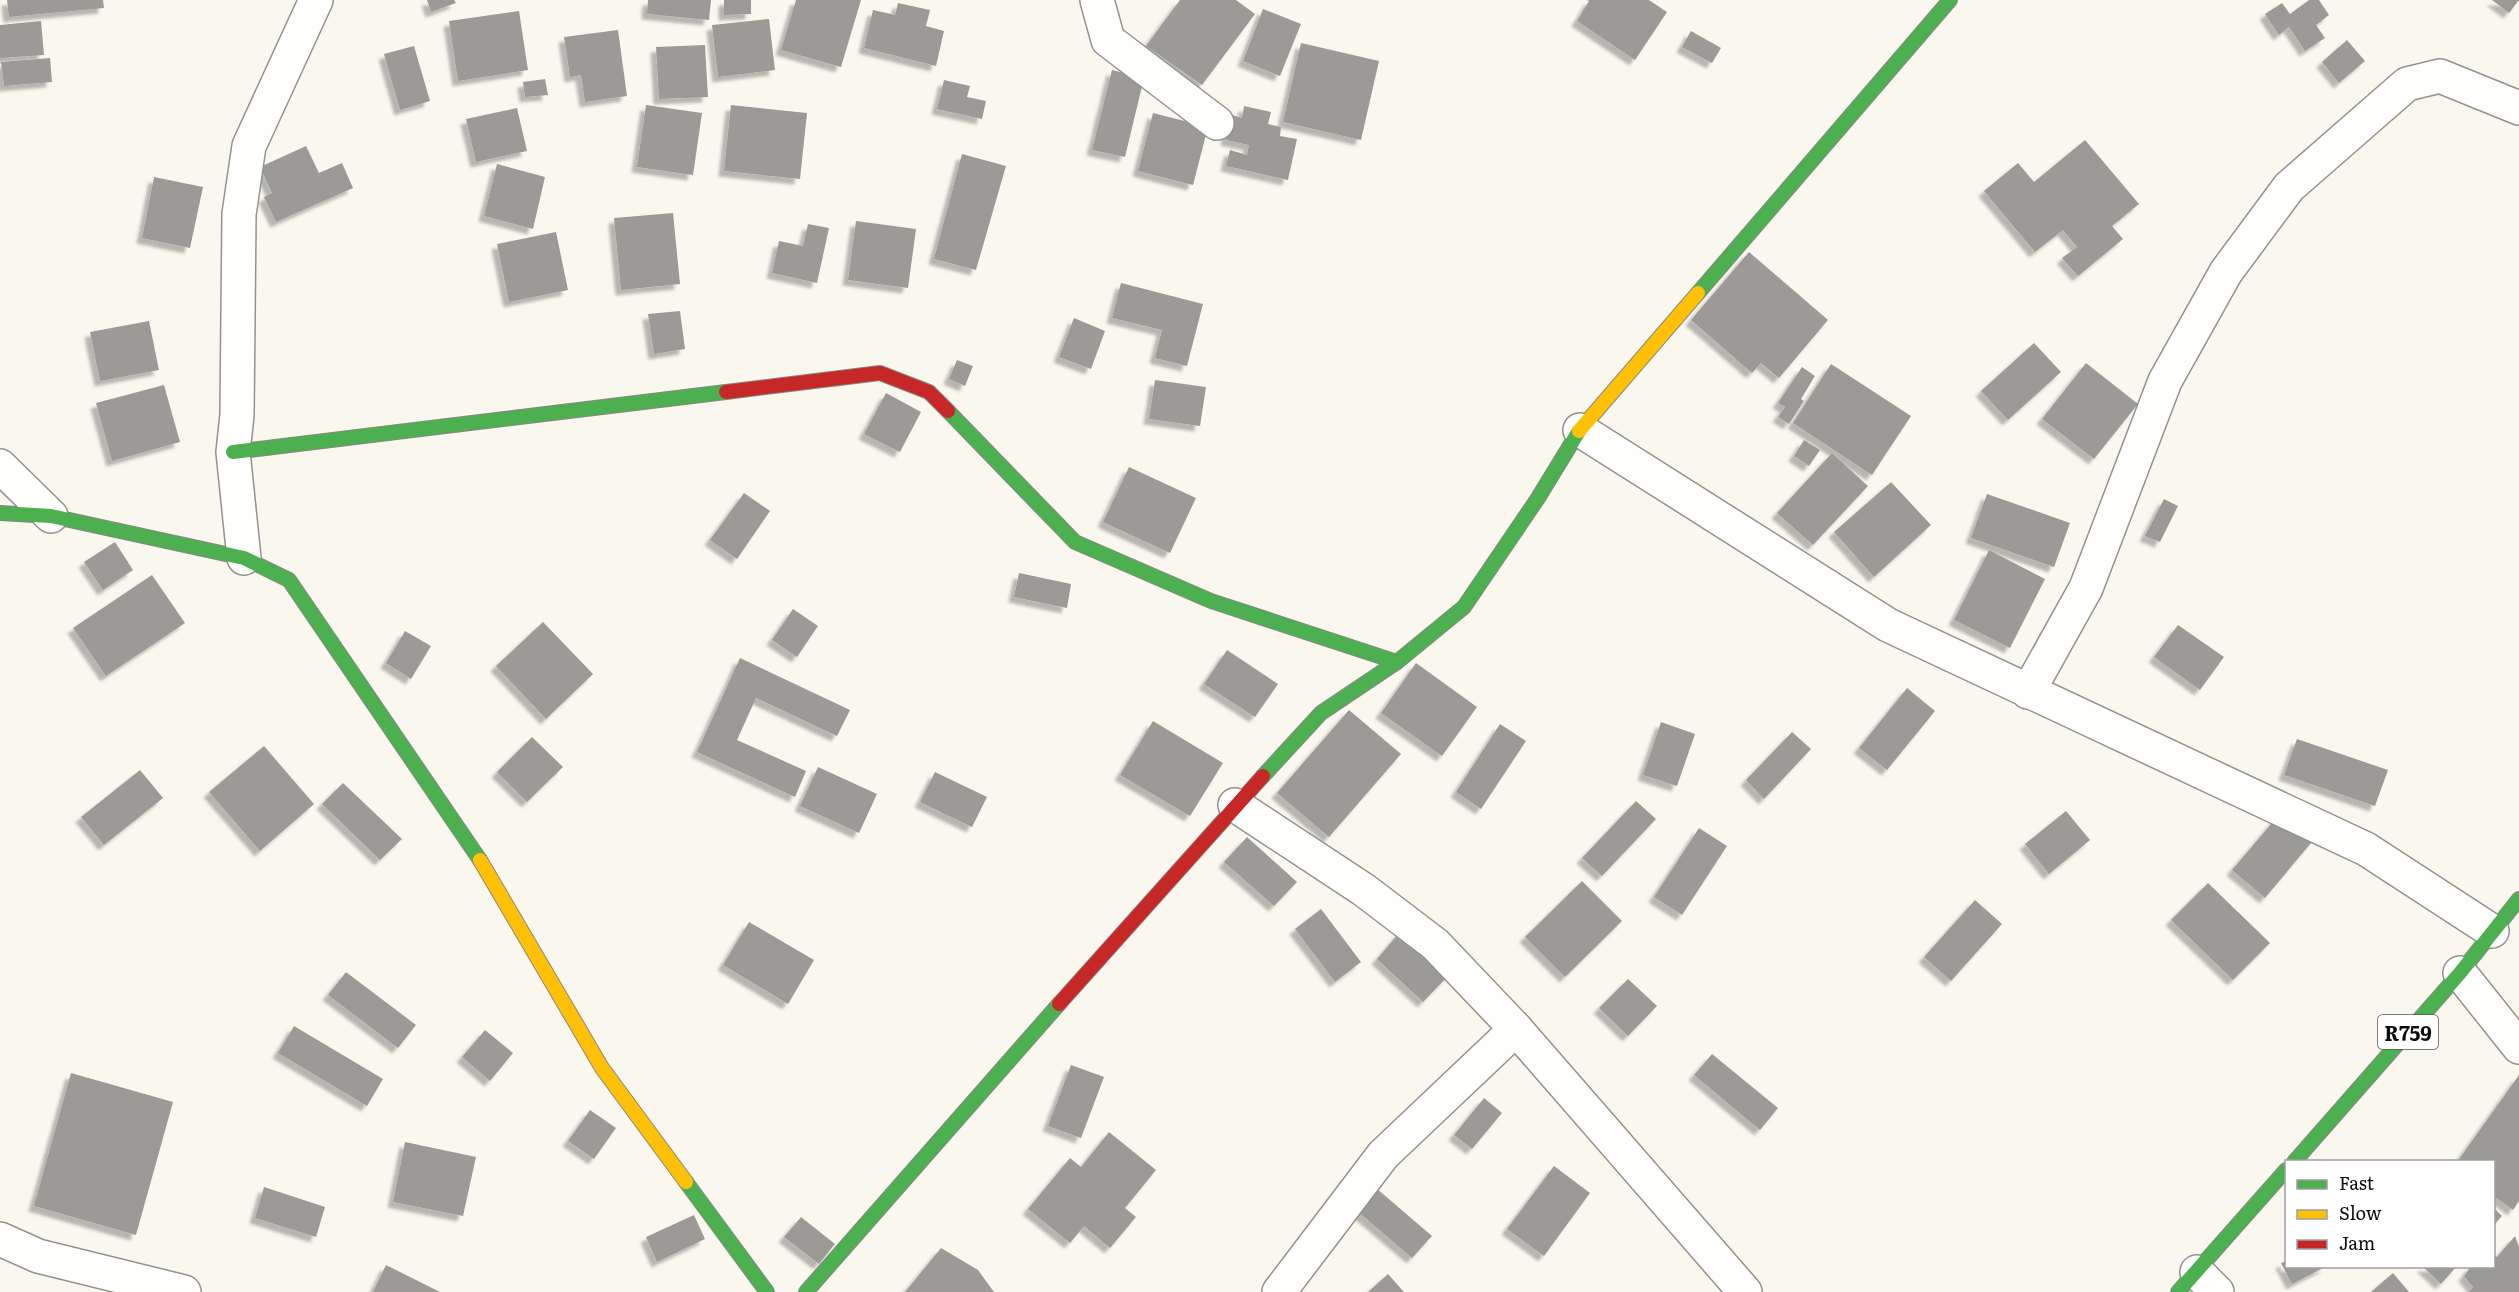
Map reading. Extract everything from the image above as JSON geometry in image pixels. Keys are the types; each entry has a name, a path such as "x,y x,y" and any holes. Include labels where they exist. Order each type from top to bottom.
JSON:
{"street":[{"path":"244,558 234,453 237,415 239,214 249,146 316,0"},
{"path":"1097,0 1108,40 1217,123"},
{"path":"806,1292 1234,805 1321,713 1397,662 1464,607 1538,498 1580,430 1950,0"},
{"path":"2028,692 2086,588 2165,381 2226,272 2289,187 2407,84 2440,76 2519,108"},
{"path":"234,453 880,372 929,392 1075,542 1211,601 1397,662"},
{"path":"1580,430 1888,625 2366,849 2492,931"},
{"path":"0,466 51,516"},
{"path":"0,513 51,516 244,558 289,580 484,865 602,1068 767,1292"},
{"path":"1234,805 1364,891 1436,944 1516,1029 1745,1292"},
{"name":"R759","path":"2295,1160 2460,973 2519,899"},
{"path":"2460,973 2519,1047"},
{"path":"1279,1292 1383,1155 1516,1029"},
{"path":"2197,1285 2285,1171"},
{"path":"0,1239 38,1256 184,1292"}],"building":[{"path":"7,0 103,0 104,8 9,17"},
{"path":"427,0 454,0 456,3 431,12"},
{"path":"648,0 711,0 709,20 647,14"},
{"path":"724,0 751,0 751,14 724,15"},
{"path":"796,0 861,0 841,67 781,50"},
{"path":"1180,0 1236,0 1255,14 1202,85 1146,46"},
{"path":"1587,0 1649,0 1667,12 1635,60 1577,21 1589,1"},
{"path":"2309,0 2319,0 2329,15 2316,25 2325,38 2305,51 2289,27 2279,35 2265,14 2282,3 2290,14"},
{"path":"2492,0 2519,0 2509,13"},
{"path":"898,3 930,10 926,26 944,31 936,66 864,48 873,10 895,15"},
{"path":"1263,9 1301,24 1280,76 1243,61"},
{"path":"519,11 528,70 458,81 449,21"},
{"path":"769,19 775,70 718,77 712,25"},
{"path":"41,21 44,55 0,58 0,25"},
{"path":"618,30 627,96 585,102 581,75 570,77 564,37"},
{"path":"1691,31 1721,48 1712,63 1682,47"},
{"path":"2347,40 2365,61 2339,83 2322,62"},
{"path":"1301,43 1379,61 1361,140 1283,122"},
{"path":"705,45 708,97 659,99 656,47"},
{"path":"414,46 430,101 400,110 384,54"},
{"path":"50,58 52,82 4,86 1,62"},
{"path":"1112,70 1144,78 1125,157 1092,150"},
{"path":"545,79 548,95 525,97 523,82"},
{"path":"944,80 970,86 967,97 986,101 982,119 937,109"},
{"path":"646,105 702,113 693,175 637,167"},
{"path":"731,105 807,113 800,179 724,171"},
{"path":"1244,106 1271,112 1268,124 1281,127 1280,136 1297,139 1288,180 1226,166 1230,150 1247,155 1249,145 1226,140 1232,115 1242,118"},
{"path":"517,108 527,151 476,162 466,119"},
{"path":"1153,113 1208,127 1193,185 1138,171"},
{"path":"2085,140 2139,204 2112,226 2123,239 2078,276 2062,258 2077,247 2063,230 2035,252 1984,191 2018,163 2034,182"},
{"path":"306,146 319,173 342,163 353,188 276,222 264,197 272,193 260,167"},
{"path":"962,154 1006,166 976,270 934,259"},
{"path":"497,164 545,177 533,229 484,216"},
{"path":"154,177 203,187 190,248 142,238"},
{"path":"673,213 680,284 621,290 614,218"},
{"path":"856,221 916,229 908,288 848,280"},
{"path":"808,224 829,228 817,283 772,273 779,241 803,246"},
{"path":"556,232 568,290 509,302 497,244"},
{"path":"1749,252 1828,320 1779,378 1761,363 1752,373 1691,320"},
{"path":"1121,283 1203,304 1187,366 1155,358 1162,330 1112,318"},
{"path":"680,311 685,349 654,354 648,314"},
{"path":"1074,318 1105,331 1091,369 1059,357"},
{"path":"149,321 159,370 100,381 90,332"},
{"path":"2034,343 2061,372 2008,420 1981,391"},
{"path":"957,360 973,366 965,386 949,379"},
{"path":"2086,363 2138,404 2094,459 2042,419"},
{"path":"1831,364 1911,416 1872,475 1793,423"},
{"path":"1802,367 1815,376 1801,399 1804,401 1789,424 1778,417 1785,407 1778,403"},
{"path":"1155,380 1206,387 1200,426 1149,419"},
{"path":"164,385 180,442 112,461 96,403"},
{"path":"886,393 921,412 900,452 864,434"},
{"path":"1804,440 1820,450 1809,466 1794,456"},
{"path":"1832,453 1868,486 1813,545 1777,513"},
{"path":"1129,467 1196,498 1170,553 1103,522"},
{"path":"1891,482 1931,525 1874,577 1834,532"},
{"path":"744,493 770,511 737,559 710,540"},
{"path":"1987,494 2070,523 2054,567 1971,538"},
{"path":"2164,499 2178,506 2160,542 2145,536"},
{"path":"115,542 133,570 103,590 84,562"},
{"path":"1989,550 2045,579 2010,648 1954,620"},
{"path":"1019,573 1071,584 1067,608 1014,597"},
{"path":"152,575 185,623 106,676 73,628"},
{"path":"793,609 818,626 797,657 772,640"},
{"path":"543,622 593,674 546,719 496,666"},
{"path":"2178,625 2224,657 2200,690 2154,657"},
{"path":"405,631 431,646 411,679 386,663"},
{"path":"1227,650 1278,684 1255,717 1204,684"},
{"path":"740,658 850,710 837,736 756,698 737,740 806,771 795,797 697,752"},
{"path":"1416,663 1477,707 1442,756 1381,713"},
{"path":"1907,688 1935,711 1887,770 1859,748"},
{"path":"1349,710 1401,754 1329,837 1277,793"},
{"path":"1153,721 1223,763 1190,816 1120,775"},
{"path":"1661,722 1695,734 1677,786 1643,775"},
{"path":"1500,724 1526,741 1481,809 1456,792"},
{"path":"1792,732 1811,749 1764,799 1746,780"},
{"path":"532,737 563,767 527,802 497,772"},
{"path":"2297,739 2388,770 2375,806 2284,775"},
{"path":"264,746 314,804 260,851 209,792"},
{"path":"818,767 877,794 859,833 800,806"},
{"path":"140,770 163,798 104,845 81,817"},
{"path":"935,772 987,797 972,827 920,802"},
{"path":"343,783 402,839 380,860 322,804"},
{"path":"1636,801 1656,819 1602,876 1582,858"},
{"path":"2283,810 2316,837 2265,898 2232,870"},
{"path":"2066,811 2090,840 2049,874 2025,844"},
{"path":"1699,828 1727,846 1682,915 1654,897"},
{"path":"1247,837 1297,882 1274,906 1224,862"},
{"path":"1582,881 1622,921 1565,977 1525,937"},
{"path":"2208,883 2270,943 2233,980 2171,920"},
{"path":"1975,900 2002,924 1951,981 1924,957"},
{"path":"1321,909 1361,962 1335,982 1295,929"},
{"path":"749,922 814,960 788,1004 723,965"},
{"path":"1406,925 1451,973 1423,1002 1377,959"},
{"path":"346,972 416,1025 398,1048 328,995"},
{"path":"1628,979 1657,1006 1628,1036 1599,1008"},
{"path":"294,1026 383,1079 367,1106 278,1053"},
{"path":"485,1030 513,1053 490,1081 462,1057"},
{"path":"1712,1054 1778,1108 1760,1130 1694,1075"},
{"path":"1071,1065 1104,1077 1081,1138 1048,1126"},
{"path":"71,1073 173,1102 136,1235 34,1206"},
{"path":"2519,1075 2519,1201 2513,1210 2495,1197 2495,1160 2458,1160"},
{"path":"1484,1098 1502,1113 1472,1149 1454,1135"},
{"path":"590,1110 616,1128 594,1159 568,1141"},
{"path":"1109,1132 1156,1170 1125,1208 1136,1217 1110,1248 1084,1226 1070,1243 1028,1209 1070,1158 1081,1167"},
{"path":"405,1142 476,1157 463,1216 393,1202"},
{"path":"1554,1166 1590,1193 1544,1256 1507,1229"},
{"path":"1369,1182 1432,1236 1412,1258 1349,1204"},
{"path":"264,1187 325,1207 316,1237 255,1218"},
{"path":"2495,1209 2502,1216 2495,1224"},
{"path":"694,1215 705,1239 657,1262 646,1237"},
{"path":"801,1217 835,1244 819,1264 784,1237"},
{"path":"2515,1236 2519,1247 2519,1292 2469,1292 2473,1287 2464,1276 2470,1268 2495,1268 2495,1256 2497,1257"},
{"path":"941,1248 978,1270 994,1292 905,1292"},
{"path":"2285,1261 2285,1268 2323,1268 2292,1284 2281,1263"},
{"path":"386,1265 440,1292 373,1292"},
{"path":"2424,1268 2455,1268 2441,1284"},
{"path":"2393,1273 2409,1292 2371,1292"},
{"path":"1388,1274 1404,1292 1368,1292"}],"traffic: fast":[{"path":"1698,293 1950,0"},
{"path":"233,452 726,392"},
{"path":"948,411 1075,542 1211,601 1397,662"},
{"path":"1263,776 1321,713 1397,662 1464,607 1538,498 1579,431"},
{"path":"0,513 51,516 244,558 289,580 480,860"},
{"path":"2296,1160 2460,973 2519,899"},
{"path":"806,1292 1059,1004"},
{"path":"2178,1292 2285,1171"},
{"path":"686,1182 767,1292"}],"traffic: slow":[{"path":"1579,431 1698,293"},
{"path":"480,860 602,1068 686,1182"}],"traffic: jam":[{"path":"726,392 880,373 929,392 948,411"},
{"path":"1059,1004 1263,776"}]}
